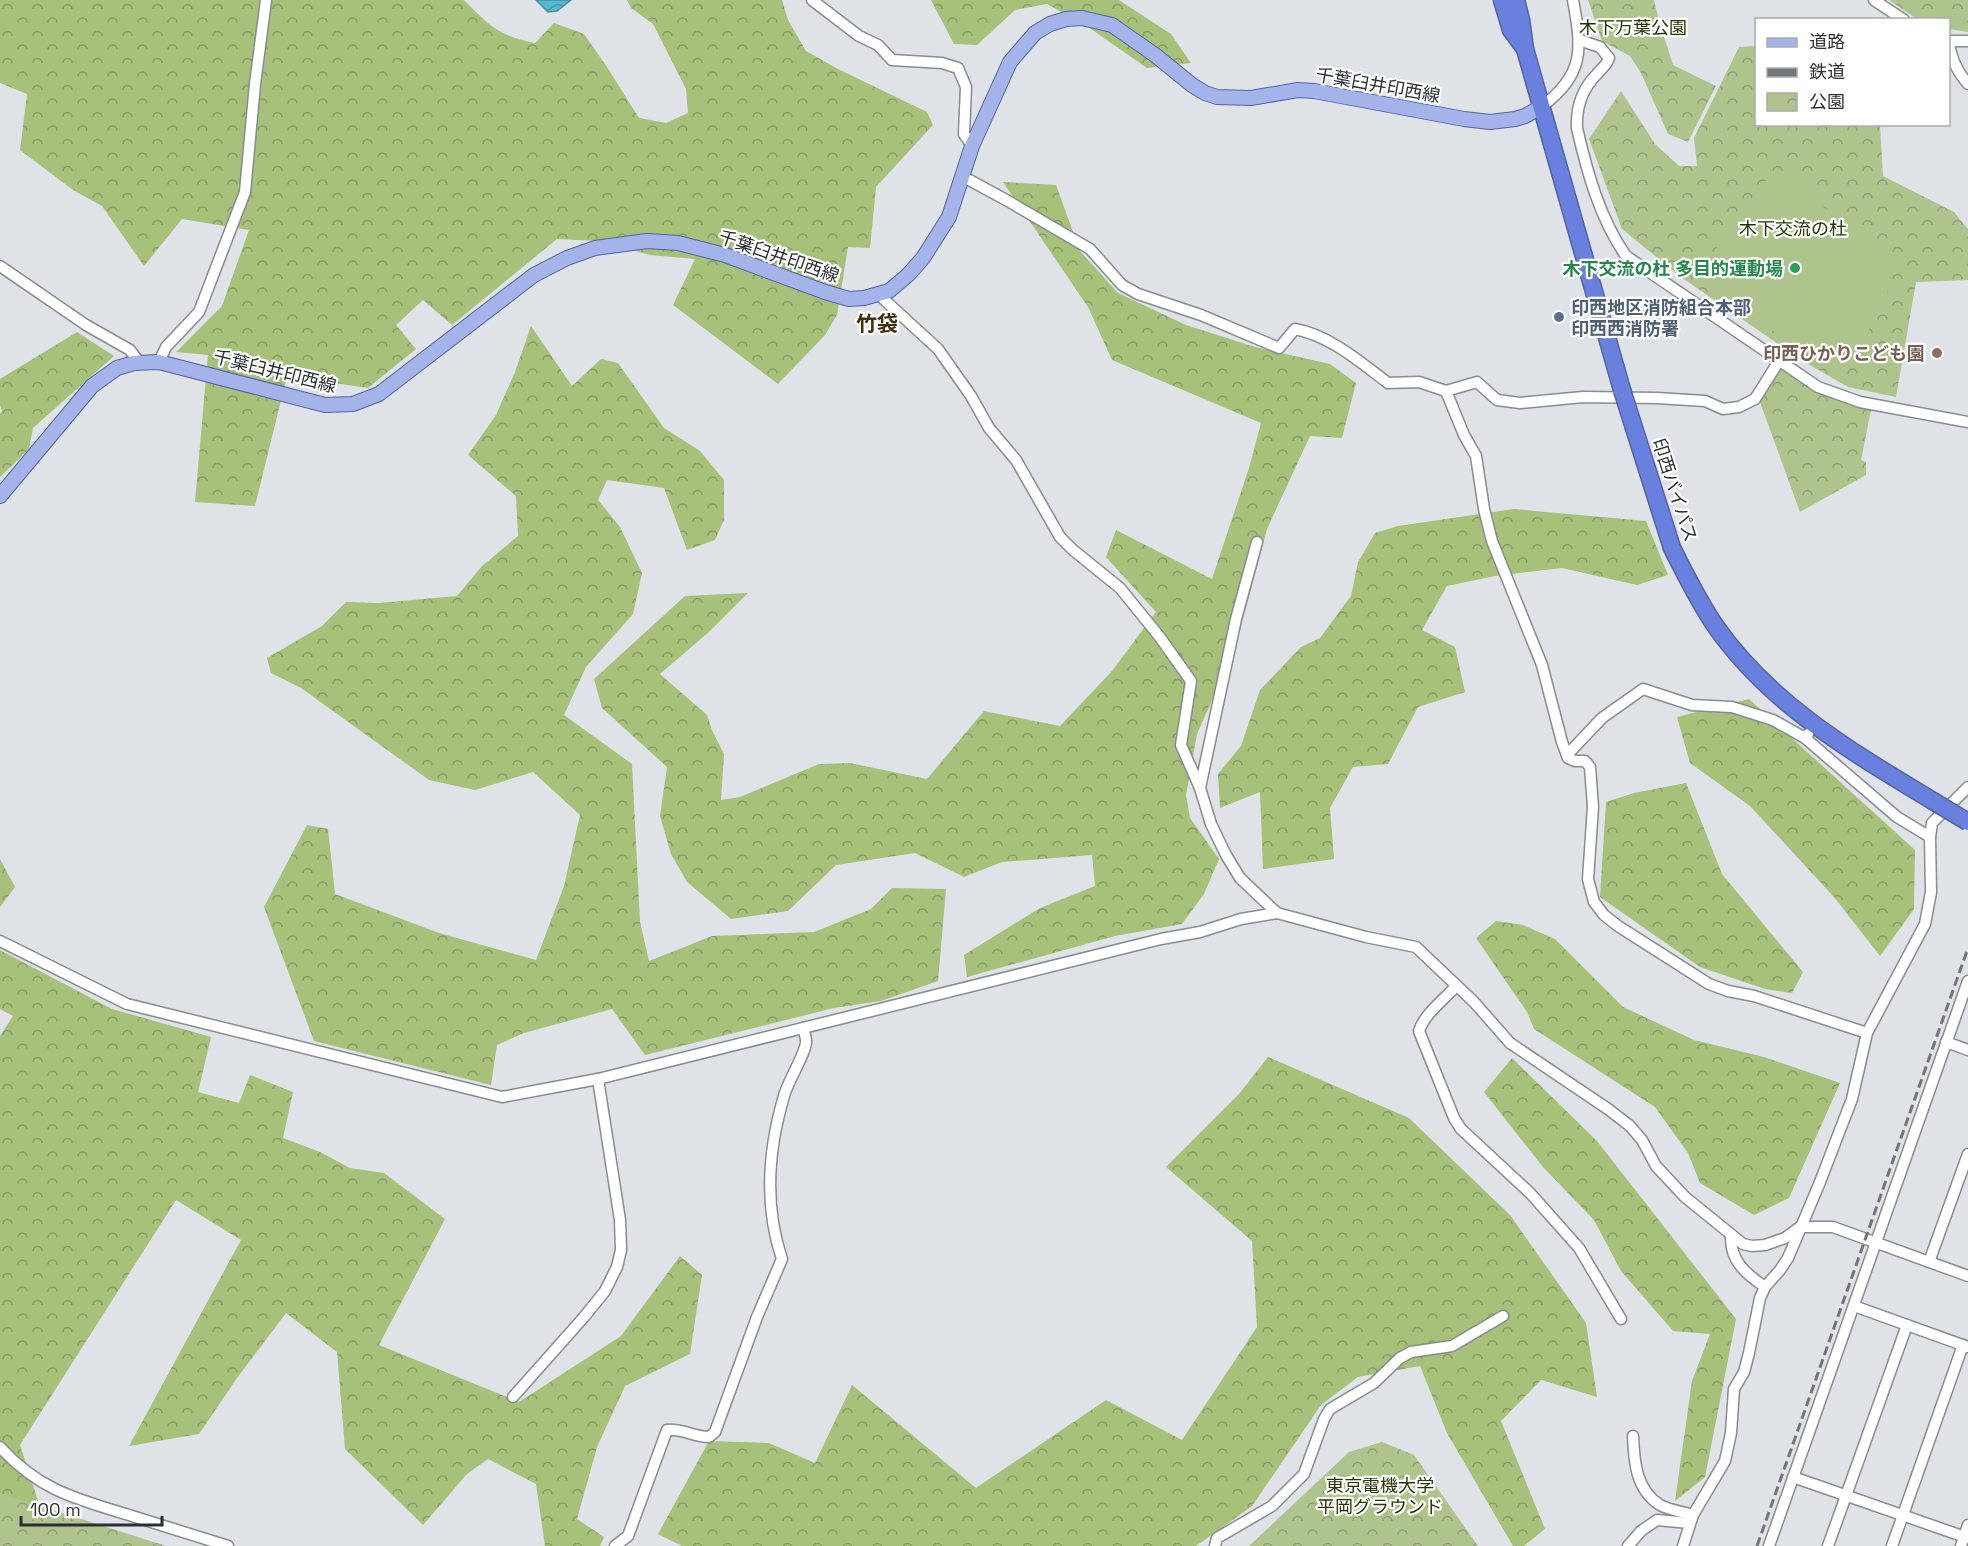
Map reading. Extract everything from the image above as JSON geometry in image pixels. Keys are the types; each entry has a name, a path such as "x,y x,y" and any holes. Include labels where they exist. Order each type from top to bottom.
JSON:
{"highway":[{"name":"印西バイパス","path":"1502,0 1512,30 1525,49"},
{"name":"印西バイパス","path":"1516,0 1525,49 1622,390 1672,549 1697,597 1731,646 1809,732 1846,748 1968,822"}],"main road":[{"name":"千葉臼井印西線","path":"0,496 92,386 117,368 139,362 159,362 325,405 353,404 379,394 534,275 567,258 595,248 647,241 678,243 725,255 849,299 864,298 899,285 923,258 949,217 972,146 1010,62 1035,33 1050,24 1066,19 1082,18 1112,25 1146,48 1192,85 1217,97 1251,98 1298,90 1314,91 1490,122 1515,119 1541,107"}],"street":[{"path":"159,362 166,347 199,312 245,192 255,84 266,0"},
{"path":"1541,107 1557,95 1568,82 1576,63 1579,40 1573,0"},
{"path":"1874,0 1901,18"},
{"path":"818,2 859,36 878,45 892,60 942,63 958,68 966,87 964,134 972,146"},
{"path":"1579,40 1600,47 1609,58 1606,66 1596,74 1583,93 1576,114 1580,141 1602,211 1613,236 1626,256 1818,387 1847,399 1968,422"},
{"path":"1950,41 1968,41"},
{"path":"1950,54 1958,72 1968,84"},
{"path":"962,176 1090,249 1122,285 1138,294 1201,315 1279,348 1295,329 1311,332 1354,356 1388,383 1419,382 1446,391 1478,382 1497,400 1520,403 1583,397 1657,398 1705,401 1723,409 1739,407 1755,399 1779,361"},
{"path":"0,266 86,325 130,350 139,362"},
{"path":"878,294 938,349 971,396 988,428 1016,460 1060,537 1120,588 1160,636 1191,681 1181,745 1200,788 1211,824 1236,872 1277,913"},
{"path":"1446,391 1464,435 1476,456 1484,509 1492,541 1542,665 1567,755 1575,761 1585,761 1590,767 1593,807 1588,879 1594,902 1604,915 1618,926 1709,984 1728,991 1754,996 1867,1033"},
{"path":"1200,788 1236,619 1257,542"},
{"path":"1567,755 1602,718 1643,689 1692,705 1731,707 1809,732 1897,817 1930,837"},
{"path":"1683,1546 1691,1519 1725,1461 1731,1433 1734,1389 1744,1372 1760,1298 1765,1287 1788,1258 1852,1099 1867,1033 1925,924 1931,892 1932,823 1968,787"},
{"path":"0,941 127,1005 502,1097 598,1079 1161,939 1200,932 1241,919 1277,913 1366,937 1416,947 1474,1002 1510,1043 1630,1125 1642,1140 1656,1166 1685,1197 1743,1244 1764,1245 1785,1238 1800,1227 1833,1227 1968,1276"},
{"path":"1769,1546 1968,981"},
{"path":"1456,987 1437,1008 1423,1019 1419,1031 1454,1118 1461,1129 1530,1193 1580,1248 1621,1319"},
{"path":"615,1546 628,1536 667,1430 672,1429 702,1437 709,1437 715,1432 782,1259 773,1234 770,1209 772,1143 785,1092 807,1043 802,1028"},
{"path":"1946,1042 1968,1050"},
{"path":"513,1397 605,1291 617,1268 621,1250 620,1220 598,1079"},
{"path":"1929,1262 1968,1154"},
{"path":"1731,1236 1730,1248 1737,1263 1757,1283 1765,1287"},
{"path":"1854,1306 1965,1346 1892,1546"},
{"path":"1215,1546 1217,1538 1272,1506 1304,1474 1324,1419 1330,1409 1374,1383 1400,1358 1411,1352 1452,1346 1503,1317"},
{"path":"1828,1546 1906,1324"},
{"path":"1633,1436 1634,1467 1646,1493 1661,1505 1691,1519"},
{"path":"0,1447 17,1466 69,1497 228,1546"},
{"path":"1793,1477 1903,1515 1964,1540 1968,1525"},
{"path":"1628,1546 1641,1531 1657,1520 1691,1519"}],"green space":[{"path":"0,0 464,0 495,28 522,40 535,43 554,23 584,34 639,118 666,123 688,113 686,89 653,24 631,8 627,0 782,0 788,20 806,51 927,112 933,125 876,187 870,248 848,247 837,315 825,335 778,384 673,305 695,259 650,255 600,241 557,239 452,325 423,300 396,325 416,349 368,388 287,376 255,506 195,502 208,355 176,352 222,306 249,230 182,219 144,266 102,206 73,190 20,150 27,94 0,83"},
{"path":"931,0 1119,0 1171,34 1191,63 1147,68 1091,29 1047,4 1015,10 977,45 954,44"},
{"name":"木下万葉公園","path":"1588,0 1654,0 1673,65 1716,86 1688,142 1668,134 1641,73 1630,56 1602,41"},
{"path":"1889,0 1968,0 1968,32 1950,29 1950,18 1916,18"},
{"name":"木下交流の杜","path":"1755,46 1755,126 1880,126 1883,176 1954,212 1968,229 1968,280 1916,282 1896,397 1848,387 1803,361 1681,277 1622,229 1589,139 1621,91 1655,144 1679,166 1697,166 1694,138 1739,47"},
{"name":"木下交流の杜 多目的運動場","path":"1782,171 1807,179 1820,204 1888,257 1887,303 1839,373 1694,280 1762,183"},
{"path":"1003,182 1056,185 1080,251 1118,293 1186,325 1255,347 1330,364 1356,383 1342,438 1310,436 1267,529 1235,649 1197,734 1186,795 1190,818 1219,859 1204,894 1182,924 1115,936 967,977 964,955 1040,908 1095,886 1092,855 1002,862 964,877 915,853 836,865 788,911 731,919 687,882 671,854 660,816 667,767 602,708 594,679 685,596 748,593 710,631 660,674 707,715 724,754 721,800 740,797 819,764 850,763 927,779 984,711 1060,726 1112,671 1156,612 1106,557 1116,530 1212,579 1249,468 1261,423 1112,360 1088,307"},
{"path":"531,326 572,386 601,359 618,363 664,428 700,451 724,480 724,520 715,540 687,550 664,488 607,480 598,500 620,527 642,573 633,614 586,667 564,715 632,764 640,922 649,961 712,936 814,932 871,909 892,888 946,889 938,981 881,1001 834,1008 645,1055 612,1009 524,1033 497,1045 491,1085 314,1041 264,907 307,825 328,829 335,894 439,933 536,960 564,886 580,815 533,772 475,790 429,780 301,688 271,673 267,658 322,626 346,602 379,603 457,596 482,566 518,536 516,496 468,455 496,415 515,372"},
{"path":"77,332 114,356 33,428 29,449 0,477 0,414 2,411 0,379"},
{"path":"1781,368 1818,393 1871,410 1861,460 1866,462 1866,475 1800,512 1759,396"},
{"path":"1514,509 1646,521 1668,575 1637,585 1562,568 1495,576 1447,586 1422,630 1455,647 1465,692 1418,707 1388,764 1353,767 1330,808 1334,859 1263,869 1260,792 1220,808 1218,774 1241,746 1260,690 1301,647 1320,638 1351,596 1358,562 1375,533 1398,526"},
{"path":"1749,699 1915,850 1914,909 1880,956 1834,897 1750,806 1690,763 1677,717"},
{"path":"1686,783 1722,874 1803,972 1792,993 1765,989 1700,967 1600,897 1606,802 1634,793"},
{"path":"0,859 15,887 0,907"},
{"path":"1496,921 1523,925 1555,939 1623,1007 1694,1040 1764,1057 1840,1083 1789,1198 1754,1215 1700,1183 1688,1153 1655,1107 1534,1029 1527,1012 1476,938"},
{"path":"0,950 112,1009 211,1037 198,1092 239,1103 250,1075 293,1092 283,1138 320,1152 350,1168 384,1173 445,1219 379,1345 519,1402 621,1336 680,1256 702,1275 690,1354 625,1386 597,1447 577,1519 604,1537 600,1546 545,1546 536,1484 488,1459 467,1474 423,1525 345,1449 337,1352 286,1313 237,1378 199,1434 129,1446 241,1240 176,1200 20,1445 49,1535 0,1546 0,1036 13,1016 0,1009"},
{"path":"1268,1057 1409,1118 1510,1215 1586,1323 1597,1397 1541,1380 1501,1421 1545,1529 1524,1546 1513,1546 1447,1433 1420,1366 1358,1377 1321,1405 1252,1506 1196,1546 682,1546 658,1534 709,1441 769,1443 815,1463 852,1385 976,1488 1106,1400 1182,1440 1257,1327 1252,1241 1166,1167 1239,1094"},
{"path":"1512,1058 1597,1141 1736,1319 1705,1477 1675,1501 1692,1381 1710,1334 1673,1331 1621,1271 1594,1220 1543,1167 1484,1092"},
{"name":"東京電機大学 平岡グラウンド","path":"1382,1442 1414,1455 1478,1546 1249,1546 1349,1452"},
{"path":"0,1493 166,1546 0,1546"}],"water":[{"path":"536,0 571,0 557,11 548,12"}],"railway":[{"path":"1757,1546 1968,948"}],"place":[{"name":"木下交流の杜 多目的運動場","path":"1795,268"},
{"name":"印西地区消防組合本部 印西西消防署","path":"1559,317"},
{"name":"印西ひかりこども園","path":"1937,353"}],"district":[{"name":"竹袋","path":"877,323"}]}
